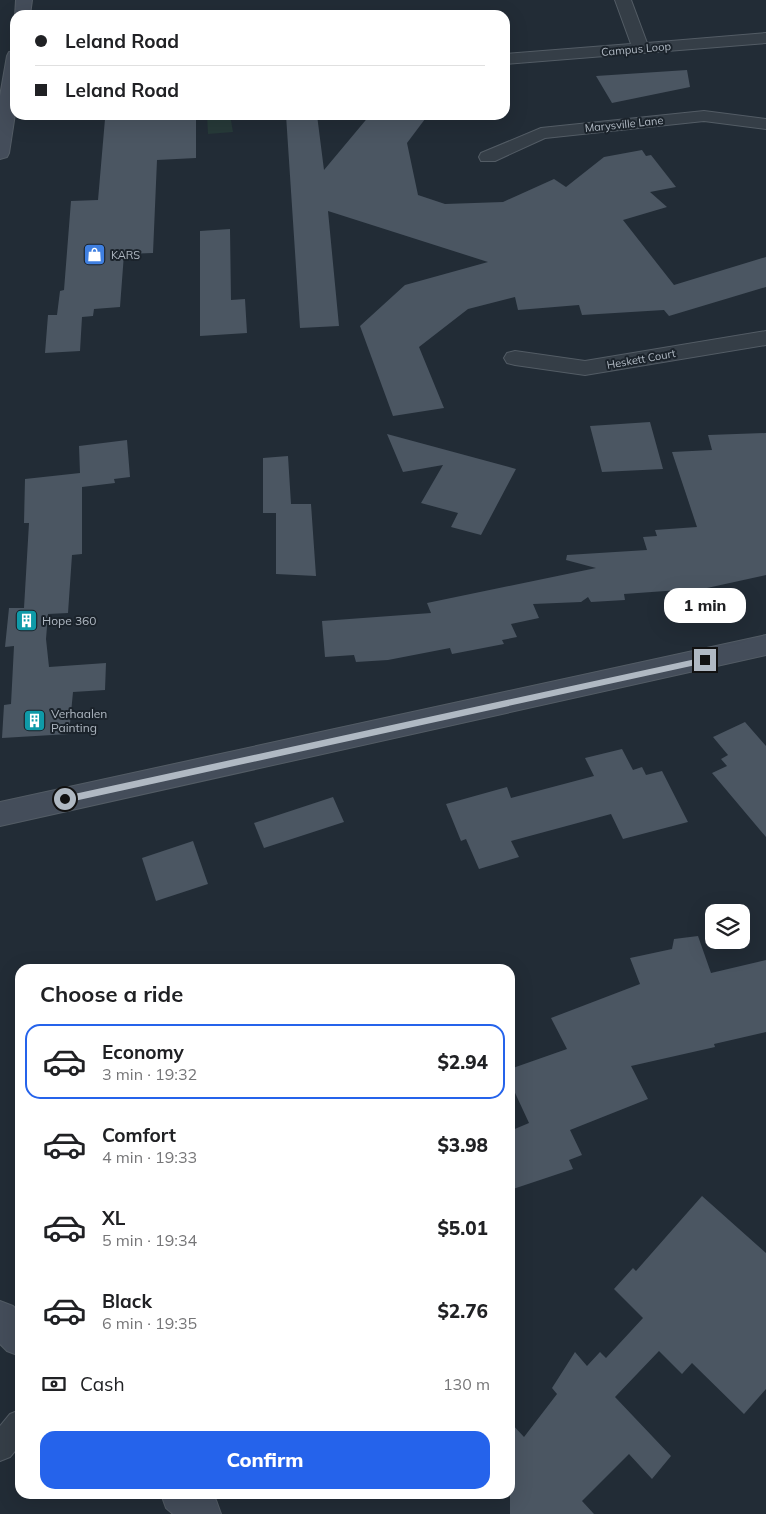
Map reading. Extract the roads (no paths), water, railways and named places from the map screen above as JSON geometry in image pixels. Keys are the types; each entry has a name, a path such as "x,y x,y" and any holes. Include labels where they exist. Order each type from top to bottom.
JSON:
{"main road":[{"path":"0,153 10,110"},
{"path":"0,814 766,645"},
{"path":"0,1319 15,1333"},
{"path":"186,1499 202,1514"}],"street":[{"path":"623,0 641,48"},
{"name":"Campus Loop","path":"510,59 766,38"},
{"name":"Marysville Lane","path":"488,157 541,133 704,116 766,124"},
{"name":"Heskett Court","path":"515,358 585,368 766,338"}],"lane":[{"path":"0,1447 15,1430"}],"place":[{"name":"KARS","path":"95,255"},
{"name":"Hope 360","path":"26,621"},
{"name":"Verhaalen Painting","path":"35,721"}]}
